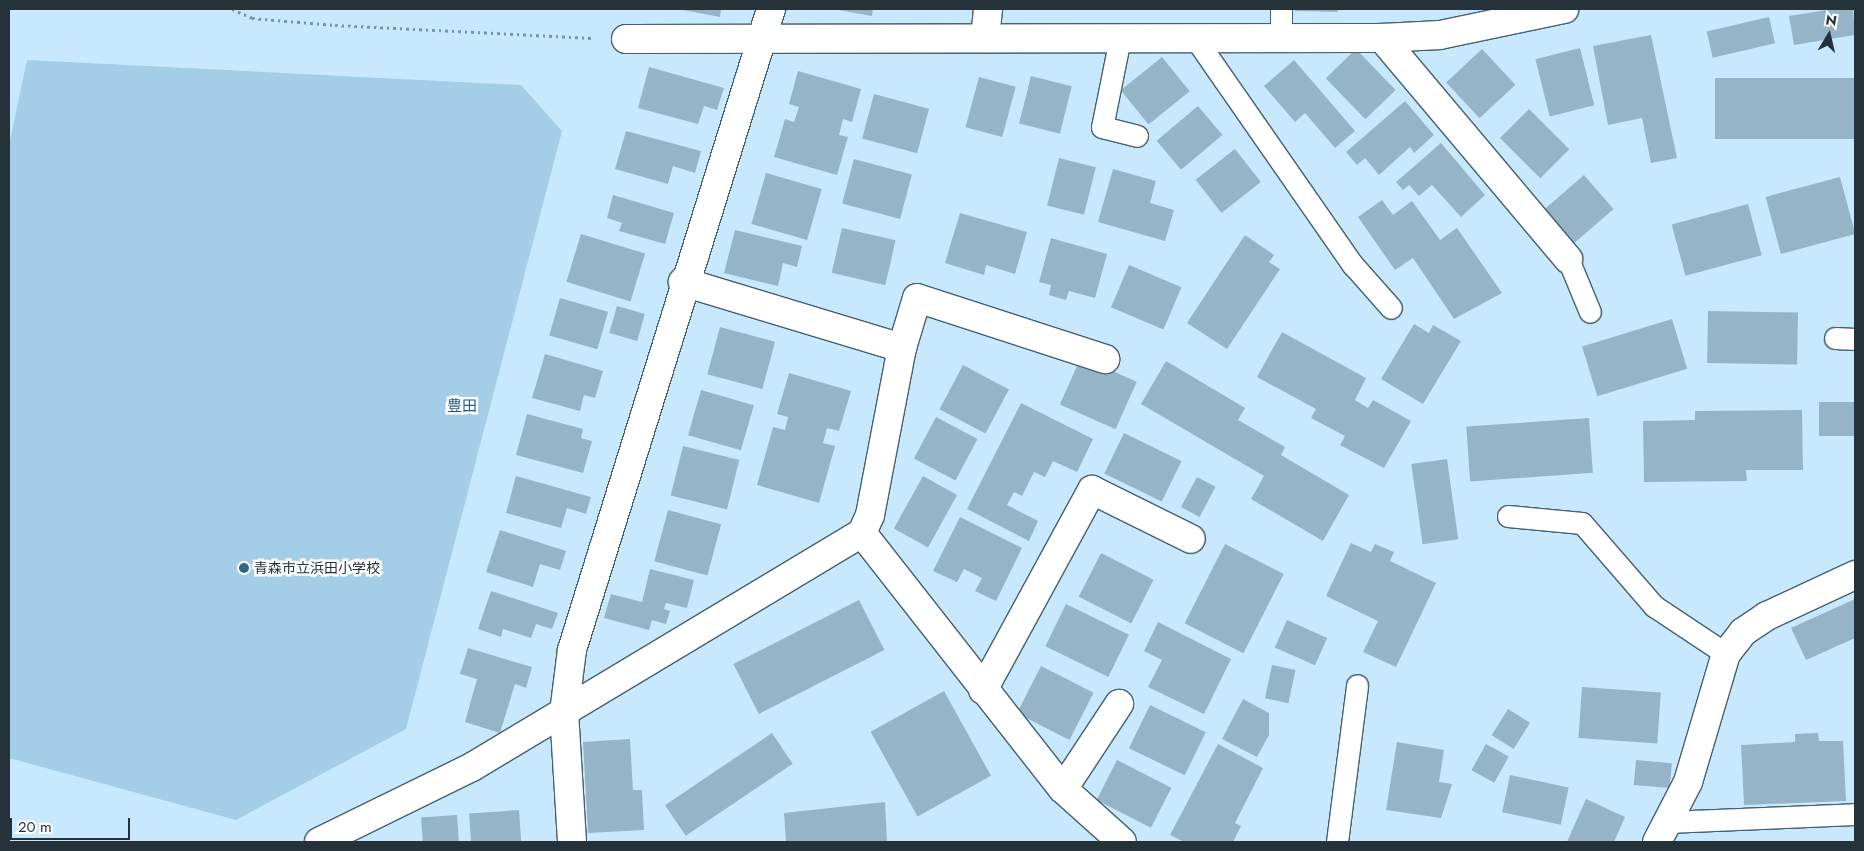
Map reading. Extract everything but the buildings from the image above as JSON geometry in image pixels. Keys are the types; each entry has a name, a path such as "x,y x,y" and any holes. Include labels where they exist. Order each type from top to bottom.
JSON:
{"street":[{"path":"572,842 564,713 572,650 683,282 759,39 771,9"},
{"path":"986,38 988,9"},
{"path":"626,39 1382,38 1440,35 1564,9"},
{"path":"1382,38 1568,259"},
{"path":"683,282 902,348"},
{"path":"319,842 355,834 564,713 862,533 870,515 902,348 917,298 1105,359"},
{"path":"983,690 1092,490 1191,539"},
{"path":"862,533 1063,790 1122,842"},
{"path":"1662,832 1688,782 1726,654 1743,632 1767,616 1855,575"},
{"path":"1063,790 1119,704"}],"lane":[{"path":"1281,9 1281,38"},
{"path":"1120,38 1102,127 1137,136"},
{"path":"1195,38 1353,265 1391,308"},
{"path":"1568,259 1590,312"},
{"path":"1508,516 1582,523 1654,606 1726,654"},
{"path":"1337,842 1357,685"},
{"path":"1662,832 1855,814"}],"path":[{"path":"232,9 252,18 355,26 626,39"}],"shaded area":[{"name":"青森市立浜田小学校","path":"27,60 521,85 562,131 406,729 236,820 9,758 9,145"}],"place":[{"name":"青森市立浜田小学校","path":"244,568"}],"district":[{"name":"豊田","path":"462,407"}]}
